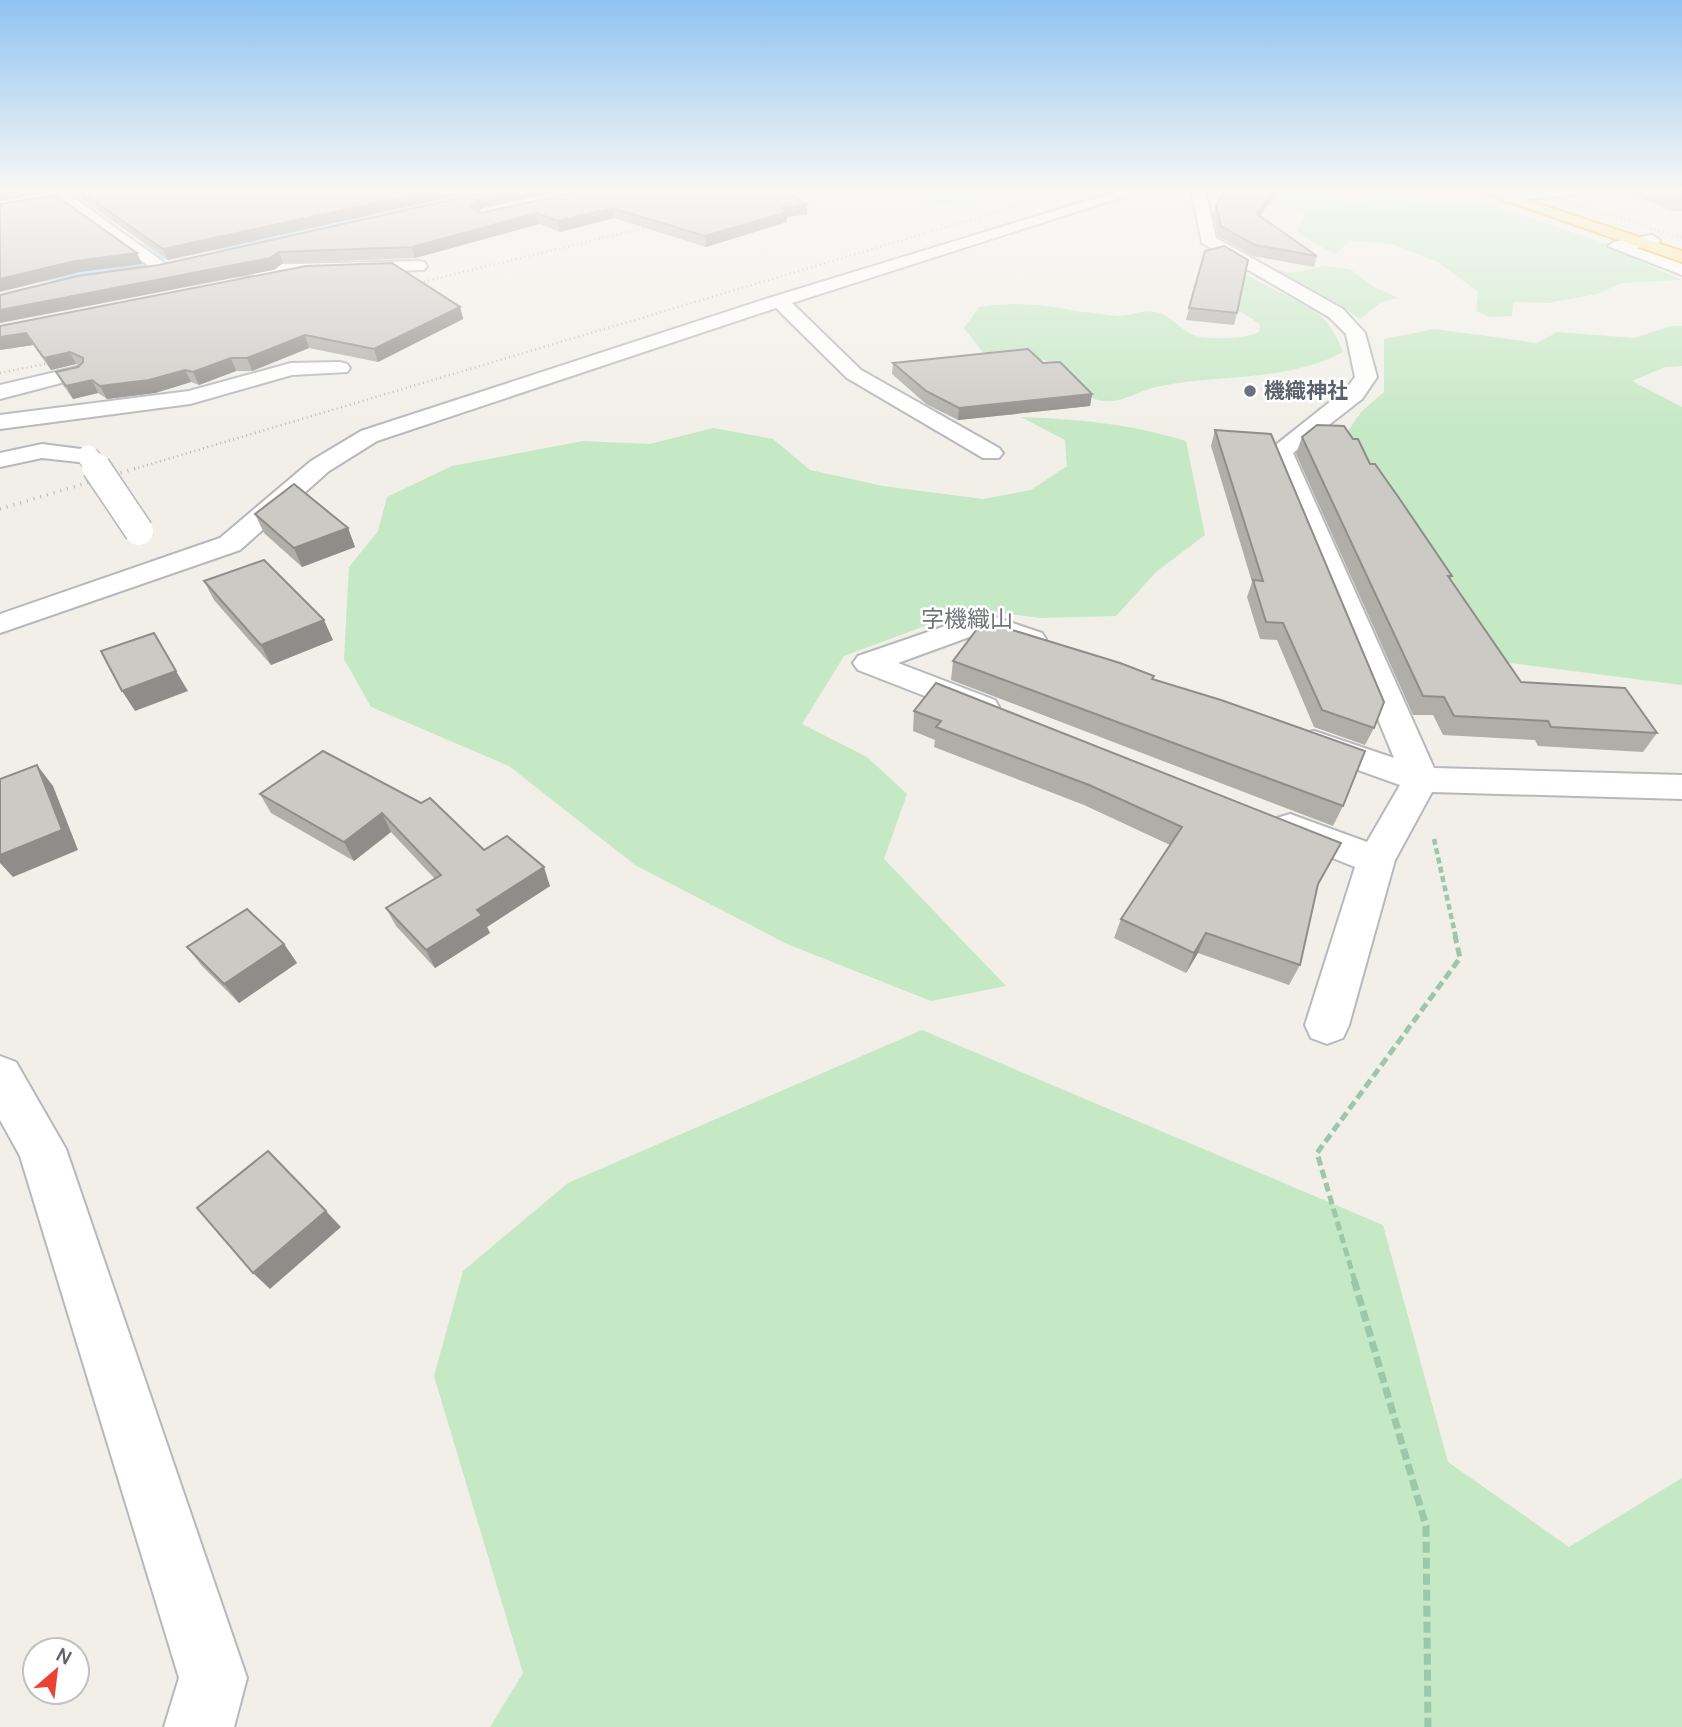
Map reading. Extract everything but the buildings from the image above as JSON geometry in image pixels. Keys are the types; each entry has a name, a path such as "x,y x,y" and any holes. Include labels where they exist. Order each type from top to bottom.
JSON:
{"street":[{"path":"94,278 144,271"},
{"path":"215,289 307,271"},
{"path":"0,624 230,544 320,466 342,450 369,436 877,271"},
{"path":"1262,271 1336,313 1355,333 1366,377 1354,394 1280,451 1421,780"},
{"path":"779,301 854,374 991,453"},
{"path":"0,422 191,397 291,369 340,368"},
{"path":"0,391 77,373"},
{"path":"0,460 42,451 88,456 162,568"},
{"path":"1012,718 869,663 983,622 1060,650"},
{"path":"1279,729 1421,780 1682,787"},
{"path":"1327,1025 1376,860 1421,780"},
{"path":"1259,815 1376,860"},
{"path":"0,1076 42,1149 213,1678 199,1727"}],"path":[{"path":"1421,780 1460,958 1317,1153 1426,1526 1428,1727"}],"green space":[{"path":"1273,271 1292,273 1352,271 1374,287 1398,298 1381,302 1360,319 1339,304"},
{"path":"1449,271 1661,271 1681,280 1622,283 1597,294 1548,303 1513,302 1512,316 1489,317 1476,311 1478,292"},
{"path":"1220,274 1251,277 1317,313 1331,328 1343,352 1298,369 1180,383 1156,387 1118,400 1103,401 1091,397 1070,372 1053,362 1019,357 988,359 964,328 979,307 1017,304 1118,316 1155,312 1191,334 1205,338 1235,338 1259,332 1260,325 1252,319 1192,286 1200,277"},
{"path":"1671,326 1682,326 1682,366 1665,367 1632,381 1682,407 1682,685 1495,661 1345,435 1362,411 1384,392 1384,339 1435,329 1536,343 1558,332 1634,338"},
{"path":"1021,417 1104,423 1186,441 1205,535 1156,572 1116,616 1041,618 971,609 844,656 802,724 867,757 907,794 884,859 1006,986 931,1001 787,944 635,865 509,766 371,707 344,659 349,567 378,531 387,497 452,466 583,441 650,444 713,428 773,439 810,470 883,486 983,499 1031,490 1067,466 1065,440"},
{"path":"922,1030 1383,1225 1448,1462 1569,1547 1682,1478 1682,1727 490,1727 523,1673 434,1376 463,1271 568,1183"}],"waterway":[{"path":"0,275 42,271"}],"railway":[{"path":"402,287 469,271"},
{"path":"134,469 800,271"},
{"path":"0,373 64,360"},
{"path":"0,509 140,467"}],"place":[{"name":"機織神社","path":"1250,391"}],"district":[{"name":"字機織山","path":"967,619"}]}
